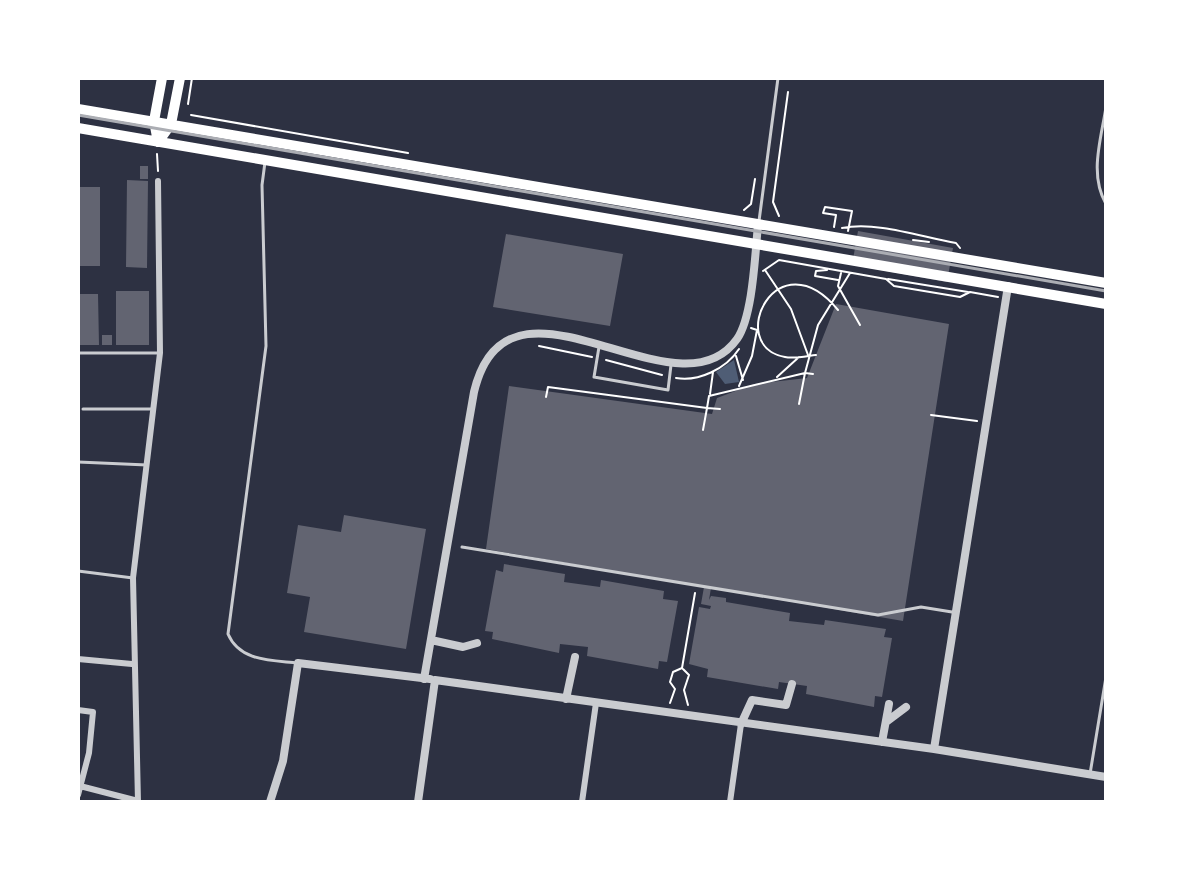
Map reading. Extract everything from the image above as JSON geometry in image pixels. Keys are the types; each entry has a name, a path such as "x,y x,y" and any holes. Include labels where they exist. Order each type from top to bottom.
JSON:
{"main road":[{"path":"158,147 154,121 162,78"},
{"path":"158,147 171,124 180,78"},
{"path":"78,109 1106,283"},
{"path":"78,128 158,147 266,160 1106,304"}],"street":[{"path":"80,786 138,801 132,664 133,578 160,353 158,181"},
{"path":"424,679 480,368 496,347 521,334 535,333 672,361 697,363 711,359 737,338 743,326 758,225"},
{"path":"934,749 1008,286"},
{"path":"431,640 463,647 477,643"},
{"path":"566,699 575,657"},
{"path":"78,659 132,664"},
{"path":"270,802 283,761 298,663 934,749 1106,777"},
{"path":"418,802 435,680"},
{"path":"730,802 741,724 752,700 786,705 792,684"},
{"path":"582,802 596,703"},
{"path":"882,742 889,704"},
{"path":"886,722 906,707"},
{"path":"78,710 93,712 89,753 78,795"}],"lane":[{"path":"758,225 778,78"},
{"path":"1106,107 1096,174 1097,189 1106,204"},
{"path":"266,160 262,185 266,346 228,634 232,644 255,658 298,663"},
{"path":"600,345 594,377 668,390 672,361"},
{"path":"78,353 160,353"},
{"path":"83,409 154,409"},
{"path":"78,462 147,465"},
{"path":"462,547 878,615 921,607 956,612"},
{"path":"78,571 133,578"},
{"path":"1090,774 1106,677"}],"path":[{"path":"188,104 192,78"},
{"path":"781,219 773,202 788,92"},
{"path":"191,115 411,154"},
{"path":"158,147 158,181"},
{"path":"741,213 751,204 755,179"},
{"path":"852,211 825,207 823,213 836,215 834,228 855,225 956,243 962,249"},
{"path":"808,356 802,331 780,288 764,270 779,260 886,279 894,286 960,297 970,292 1006,298"},
{"path":"828,268 824,272 816,271 815,276 839,280"},
{"path":"799,404 808,356 818,325 851,272"},
{"path":"739,386 757,330 758,312 768,296 780,288 809,286 831,301 838,310"},
{"path":"746,335 752,317"},
{"path":"750,328 757,330 767,346 783,357 816,355"},
{"path":"534,344 686,380 713,371 735,355 743,343"},
{"path":"735,355 743,380"},
{"path":"776,377 800,357"},
{"path":"703,430 713,371"},
{"path":"709,396 776,377 813,374"},
{"path":"546,397 548,387 720,409"},
{"path":"931,415 978,422"},
{"path":"682,668 695,593"},
{"path":"682,668 673,672 670,682 675,689 684,690"},
{"path":"675,689 670,704 689,706 684,690 689,675 682,668"}],"water":[{"path":"734,360 739,382 725,384 716,372"}],"building":[{"path":"140,166 148,166 148,179 140,179"},
{"path":"127,180 148,181 147,268 126,267"},
{"path":"79,187 100,187 100,266 79,266"},
{"path":"858,231 953,248 947,282 852,265"},
{"path":"506,234 623,254 610,326 493,307"},
{"path":"116,291 149,291 149,345 116,345"},
{"path":"78,294 98,294 99,345 78,345"},
{"path":"836,304 949,324 903,621 711,588 709,600 711,596 726,598 726,602 790,613 789,621 824,625 825,620 886,629 884,637 892,638 882,697 875,696 874,707 806,694 807,686 779,682 778,689 707,677 708,669 689,664 699,607 710,609 711,606 701,604 704,587 486,549 509,386 712,414 717,398 754,384 807,378"},
{"path":"102,335 112,335 112,345 102,345"},
{"path":"344,515 426,529 406,649 304,632 310,597 287,593 298,525 341,532"},
{"path":"504,564 565,574 564,582 600,587 601,580 664,591 663,599 678,601 667,662 659,661 658,669 587,656 588,647 560,644 559,653 492,639 493,632 485,631 496,570 503,572"}],"railway":[{"path":"78,115 1106,291"}]}
